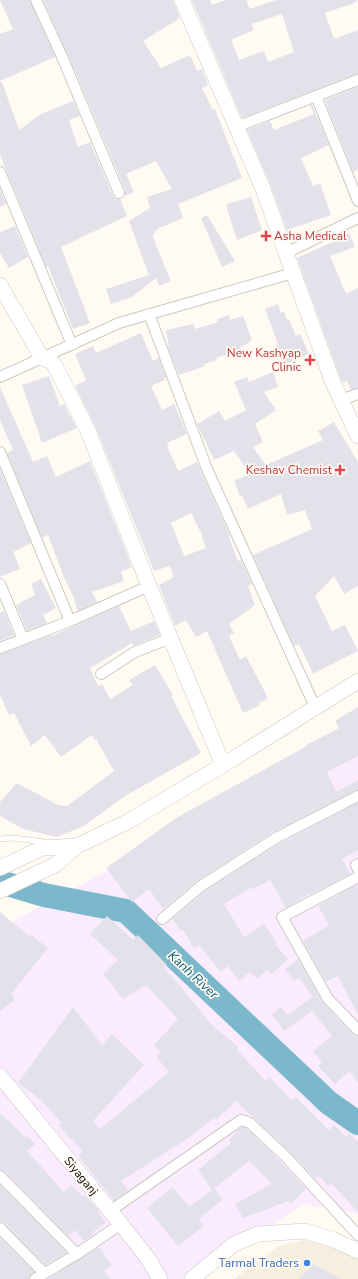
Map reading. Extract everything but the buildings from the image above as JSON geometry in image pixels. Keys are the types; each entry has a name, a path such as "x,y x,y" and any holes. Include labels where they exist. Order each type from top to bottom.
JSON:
{"street":[{"path":"36,0 63,59 119,193"},
{"path":"182,0 263,189 333,383 358,436"},
{"path":"236,126 358,80"},
{"path":"316,96 358,201"},
{"path":"0,172 72,345"},
{"path":"286,253 358,218"},
{"path":"0,377 119,323 293,273"},
{"path":"0,285 42,358 49,360 54,364 88,431 149,586 223,765"},
{"path":"149,314 207,469 315,707"},
{"path":"341,400 358,394"},
{"path":"0,452 70,622"},
{"path":"0,584 23,639"},
{"path":"0,648 70,622 149,586"},
{"path":"101,674 135,652 171,638"},
{"path":"0,891 55,865 77,846 129,821 223,765 358,681"},
{"path":"162,919 201,886 276,838 358,796"},
{"path":"0,868 42,848 77,846"},
{"path":"358,864 356,865 358,869"},
{"path":"358,877 282,917 328,999 358,1030"},
{"name":"Siyaganj","path":"1,1081 122,1224 149,1260 160,1279"},
{"path":"110,1211 241,1120 250,1123 286,1157 358,1235"},
{"path":"0,1176 77,1254"},
{"path":"35,1279 77,1254 122,1224"},
{"path":"0,1228 44,1273"},
{"path":"192,1279 234,1244 258,1234 306,1231 334,1240 358,1251"}],"lane":[{"path":"0,839 13,838 77,846"}],"shaded area":[{"path":"358,728 358,1214 305,1204 182,1279 0,1279 0,928 188,828"},
{"name":"Tarmal Traders","path":"336,1232 358,1245 358,1279 234,1279 279,1246"}],"waterway":[{"name":"Kanh River","path":"0,882 44,895 126,911 329,1103 358,1123"}],"place":[{"name":"Asha Medical","path":"266,236"},
{"name":"New Kashyap Clinic","path":"310,360"},
{"name":"Keshav Chemist","path":"340,470"},
{"name":"Tarmal Traders","path":"307,1263"}]}
